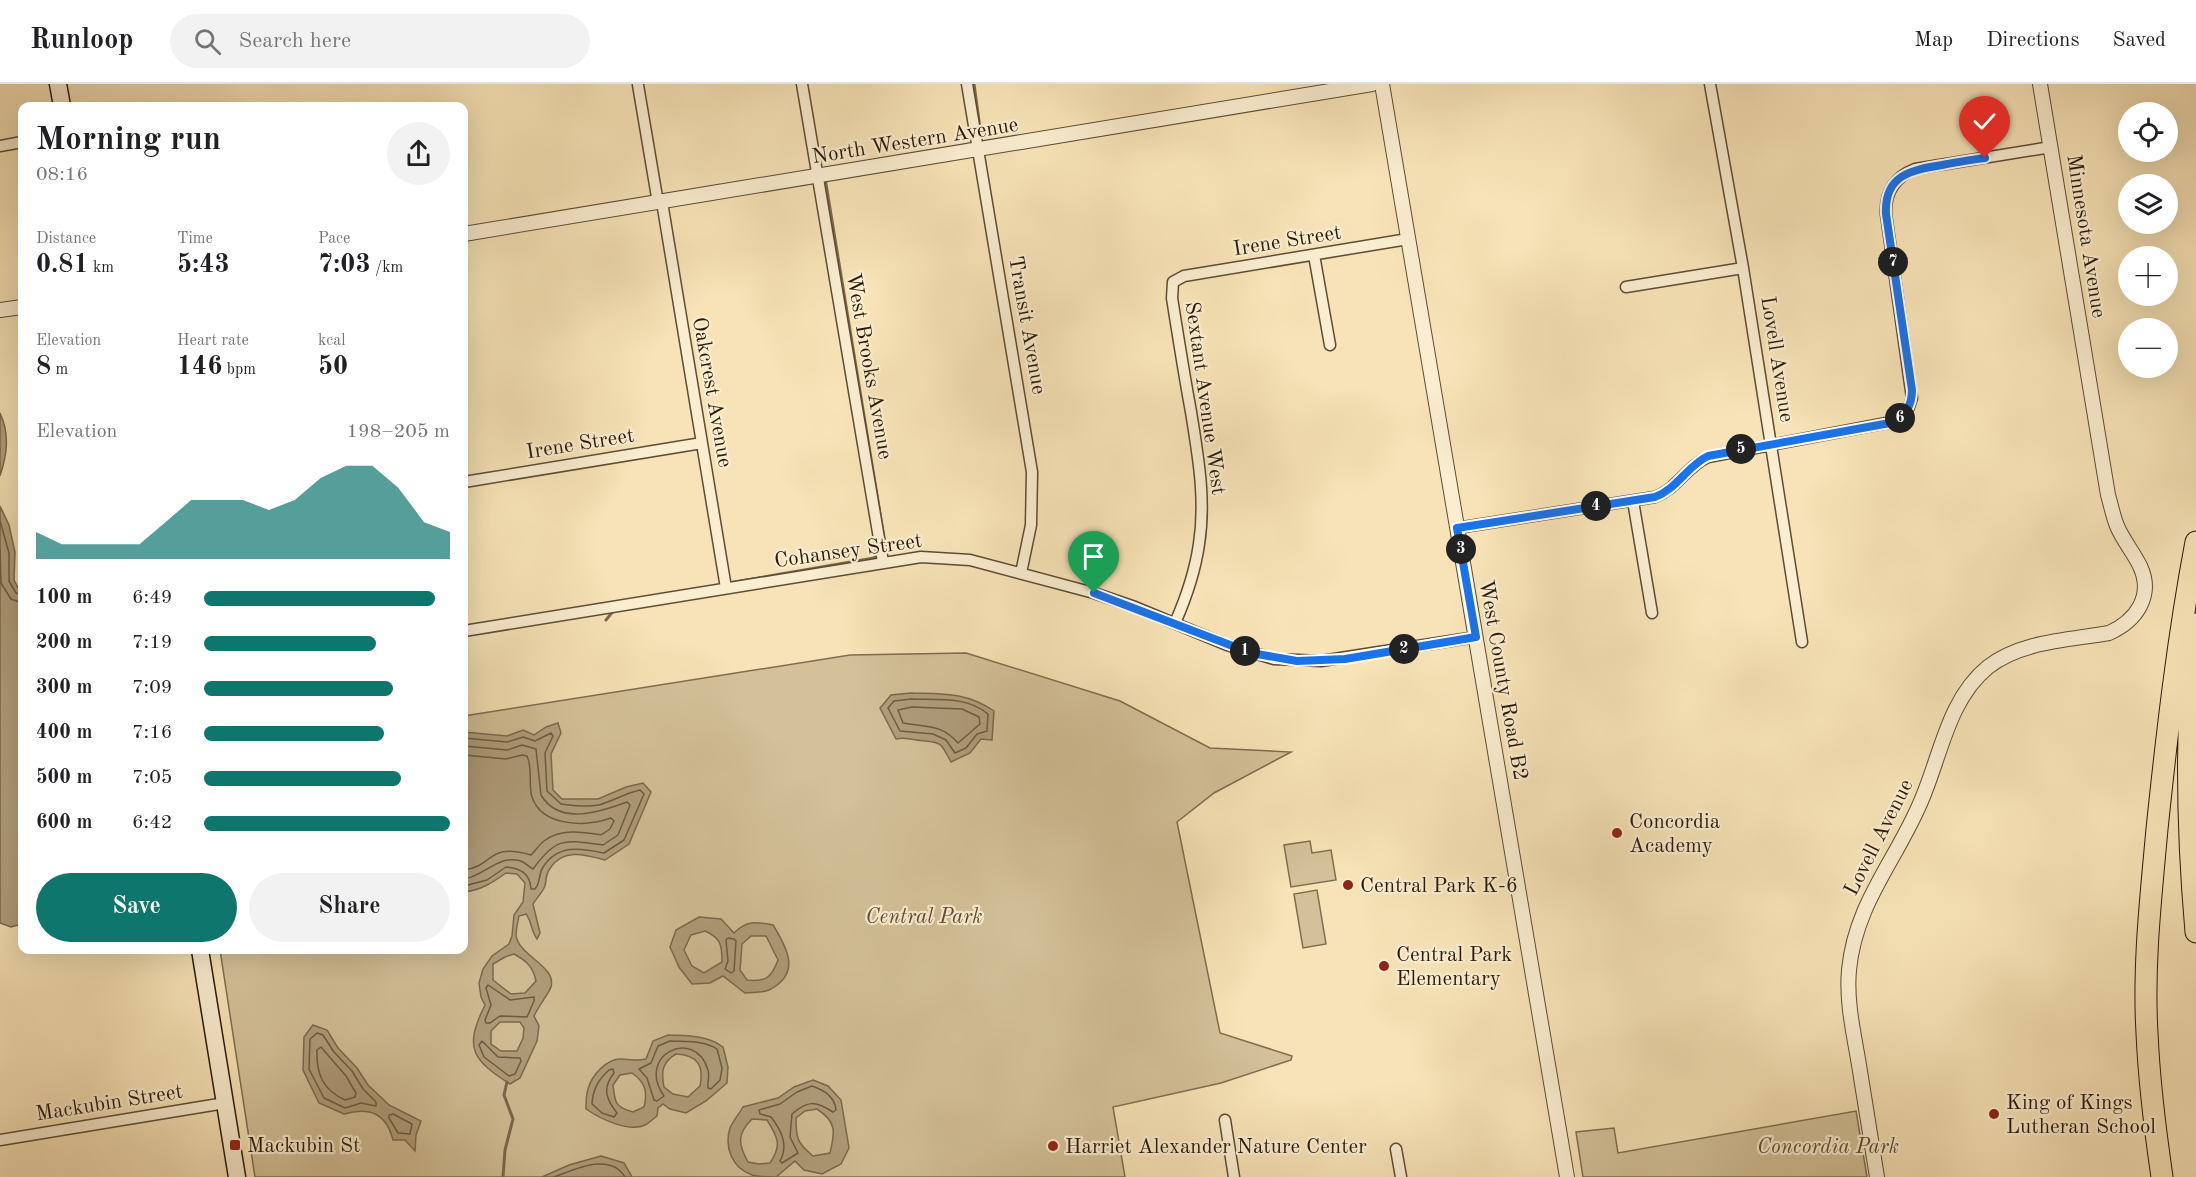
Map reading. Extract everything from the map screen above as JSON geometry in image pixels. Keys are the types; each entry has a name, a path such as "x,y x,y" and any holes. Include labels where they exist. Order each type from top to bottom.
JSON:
{"highway":[{"path":"2162,1177 2151,1102 2146,1030 2148,948 2168,720 2179,636 2196,542"},
{"path":"2196,624 2189,743 2190,844 2196,932"}],"main road":[{"path":"58,84 61,102"},
{"path":"201,954 237,1177"}],"street":[{"name":"West Brooks Avenue","path":"802,84 883,562"},
{"name":"Transit Avenue","path":"967,84 1032,472 1031,525 1021,573"},
{"name":"North Western Avenue","path":"468,233 1372,84"},
{"name":"West County Road B2","path":"1382,84 1567,1177"},
{"name":"Lovell Avenue","path":"1710,84 1743,268 1802,642"},
{"name":"Minnesota Avenue","path":"2040,84 2108,495 2117,526 2140,567 2144,579 2144,592 2139,609 2136,615 2120,628"},
{"name":"Oakcrest Avenue","path":"638,85 726,588"},
{"path":"0,146 18,143"},
{"path":"1457,528 1665,494 1700,460 1708,456 1890,423 1904,415 1909,407 1912,390 1886,214 1887,195 1898,179 1915,169 2051,147"},
{"name":"Irene Street","path":"1173,282 1185,276 1408,239"},
{"path":"1314,255 1330,345"},
{"path":"1626,287 1743,268"},
{"name":"Sextant Avenue West","path":"1173,282 1172,298 1198,456 1202,505 1194,572 1175,623"},
{"path":"0,310 18,308"},
{"name":"Irene Street","path":"468,481 702,443"},
{"path":"1633,501 1652,613"},
{"name":"Cohansey Street","path":"468,631 883,562 921,557 945,557 970,560 1094,593 1251,653 1297,661 1345,659 1476,637"},
{"name":"Lovell Avenue","path":"1877,1177 1848,994 1855,932 1869,899 1918,808 1960,701 1979,676 2001,658 2023,649 2109,633 2120,628"},
{"name":"Mackubin Street","path":"0,1140 225,1103"},
{"path":"1225,1120 1234,1177"},
{"path":"1396,1149 1401,1177"}],"green space":[{"name":"Central Park","path":"966,653 1120,701 1210,748 1291,752 1214,793 1177,822 1220,1033 1292,1056 1291,1060 1221,1083 1113,1107 1125,1177 255,1177 221,954 468,954 468,715 850,655"},
{"path":"1310,841 1312,853 1331,850 1336,880 1291,887 1284,845"},
{"path":"1317,890 1326,944 1303,948 1294,894"},
{"name":"Concordia Park","path":"1856,1111 1867,1177 1583,1177 1576,1132 1614,1128 1618,1153"}],"water":[{"path":"0,413 5,429 6,444 0,476"},
{"path":"0,506 9,525 15,552 14,580 18,588 18,925 11,927 0,923"},
{"path":"911,693 954,695 984,705 994,711 992,740 981,739 970,753 951,762 944,749 938,744 906,738 896,739 880,708 891,695"},
{"path":"558,723 561,733 551,754 553,790 562,799 598,799 626,787 643,783 651,792 629,844 605,860 574,855 560,858 554,863 548,872 544,888 533,904 540,933 537,939 526,914 519,916 516,935 518,942 548,973 551,987 534,1016 539,1026 537,1041 520,1078 510,1084 487,1068 475,1052 473,1043 478,1020 485,1005 479,983 483,969 492,956 509,944 514,915 523,902 525,883 517,874 506,873 486,886 468,891 468,732 507,736 523,730 534,735","holes":["514,954 529,965 536,981 525,993 511,994 493,980 493,964","500,1022 520,1022 524,1028 523,1038 517,1051 501,1051 491,1044 491,1031"]},
{"path":"699,917 721,919 734,933 752,923 773,925 787,952 788,969 779,984 764,992 745,993 723,976 710,983 692,984 679,967 670,947 676,930","holes":["705,931 720,943 722,962 704,973 692,966 684,950 691,935","751,936 766,936 778,960 767,978 747,980 740,970 742,944"]},
{"path":"313,1025 327,1030 338,1048 357,1068 368,1085 389,1105 421,1121 416,1135 415,1151 405,1140 393,1140 386,1124 376,1114 362,1111 344,1114 319,1103 303,1070 304,1037"},
{"path":"668,1035 697,1037 717,1043 723,1047 728,1067 727,1083 706,1101 686,1113 670,1109 663,1104 658,1108 657,1116 638,1127 614,1123 586,1109 588,1089 601,1068 616,1059 646,1059 653,1041","holes":["676,1054 694,1059 700,1067 700,1086 688,1097 673,1094 664,1087 665,1064","632,1073 643,1084 646,1097 644,1107 633,1112 619,1106 614,1096 613,1085 620,1075"]},
{"path":"813,1080 828,1086 841,1100 849,1148 841,1164 822,1174 804,1170 795,1161 776,1177 758,1176 745,1172 731,1156 728,1142 730,1128 743,1107 778,1098 794,1087","holes":["817,1109 831,1123 833,1139 830,1153 813,1156 798,1140 796,1118 805,1111","752,1119 767,1120 774,1132 777,1146 770,1163 748,1162 742,1150 742,1134"]},
{"path":"601,1156 624,1163 632,1177 542,1177 569,1165"}],"waterway":[{"path":"974,84 981,136"},
{"path":"825,178 885,544 883,547"},
{"path":"729,583 874,558 879,552"},
{"path":"606,620 614,610"},
{"path":"503,1177 505,1150 513,1119 504,1095 507,1082"}],"place":[{"name":"Concordia Academy","path":"1617,833"},
{"name":"Central Park K-6","path":"1348,885"},
{"name":"Central Park Elementary","path":"1384,966"},
{"name":"King of Kings Lutheran School","path":"1994,1114"},
{"name":"Mackubin St","path":"235,1145"},
{"name":"Harriet Alexander Nature Center","path":"1053,1146"}],"route":[{"path":"1094,593 1135,607 1227,645 1251,653 1297,661 1321,662 1345,659 1476,637 1457,528 1655,497 1665,494 1686,472 1708,456 1890,423 1904,415 1912,398 1912,390 1886,214 1887,195 1898,179 1915,169 1985,158"}]}
